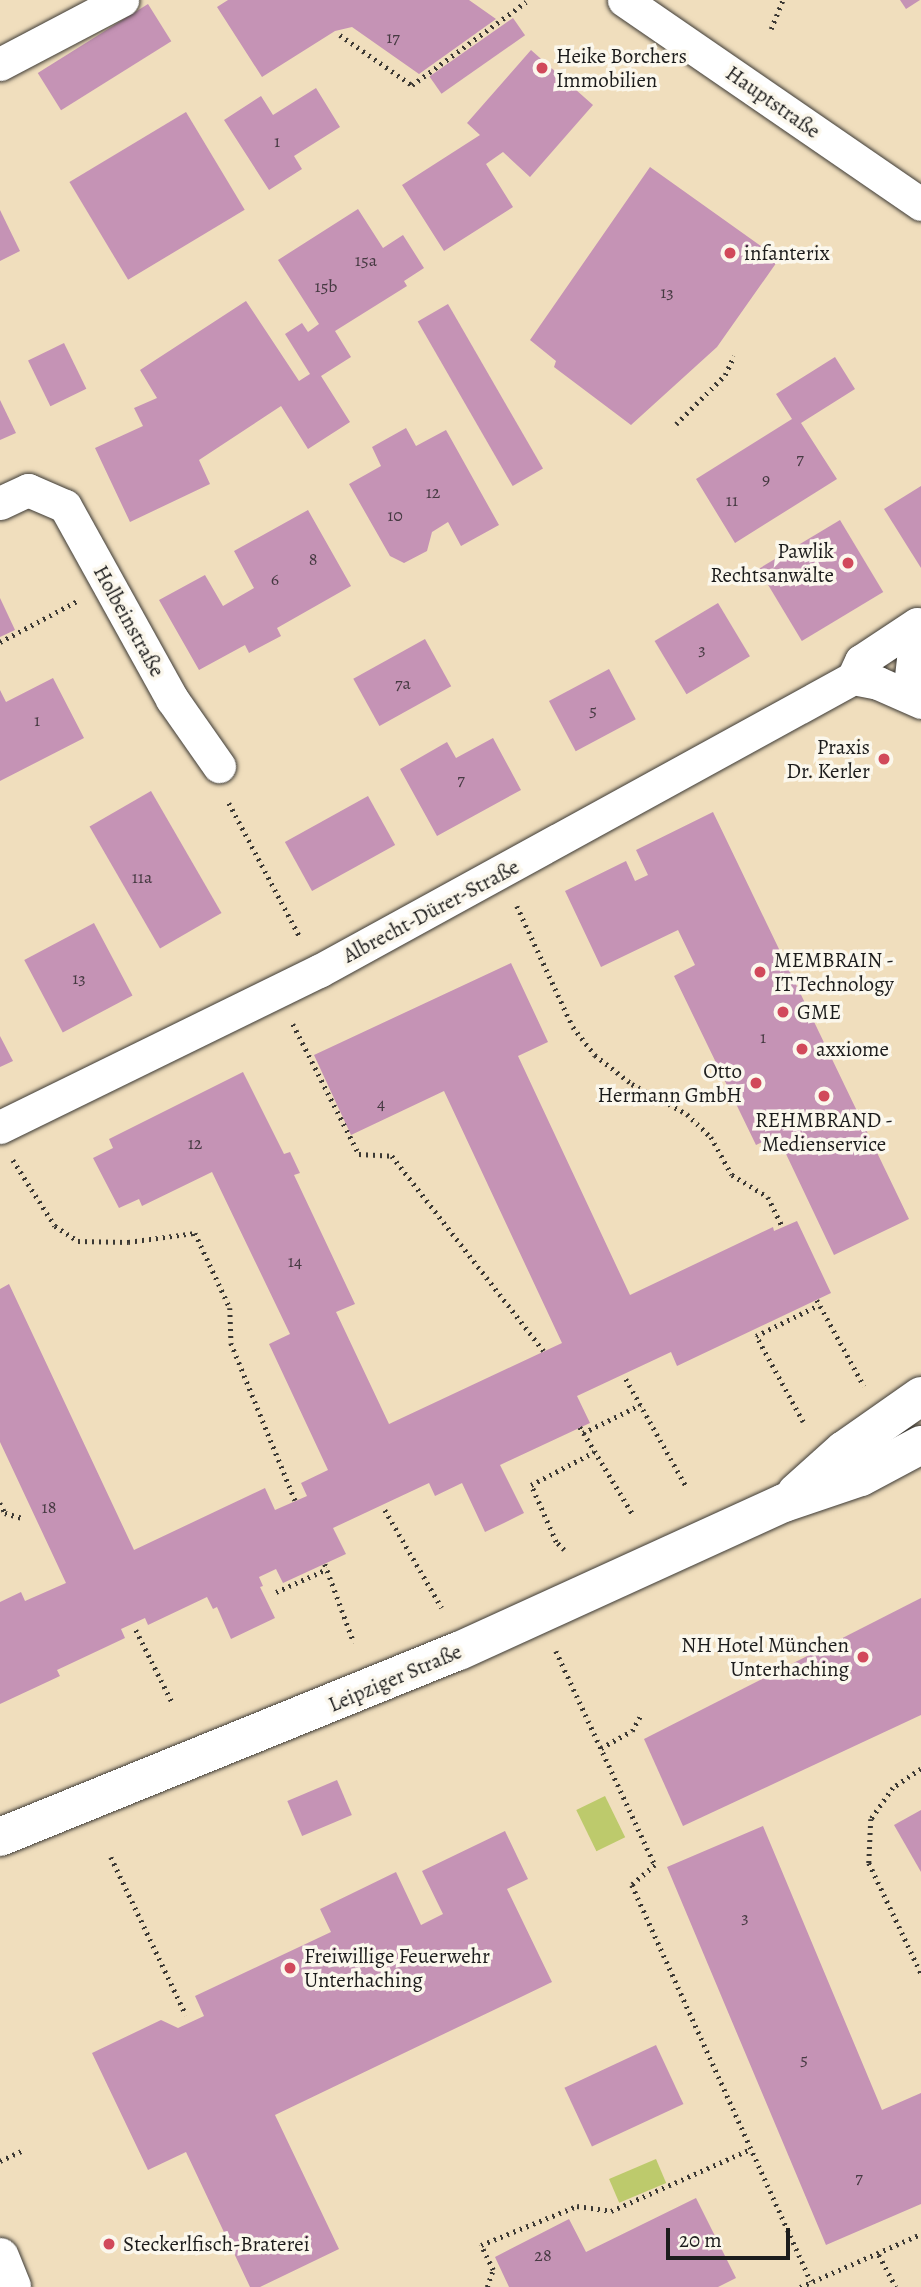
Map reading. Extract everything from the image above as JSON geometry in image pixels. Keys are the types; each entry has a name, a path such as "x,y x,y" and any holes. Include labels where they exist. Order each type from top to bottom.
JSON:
{"main road":[{"name":"Leipziger Straße","path":"783,1503 844,1450 921,1396"},
{"name":"Leipziger Straße","path":"0,1837 306,1715 541,1616 783,1503 861,1477 921,1445"},
{"path":"0,2257 12,2287"}],"street":[{"path":"0,64 122,0"},
{"name":"Hauptstraße","path":"624,0 921,204"},
{"name":"Holbeinstraße","path":"14,497 65,506 172,699 219,766"},
{"name":"Albrecht-Dürer-Straße","path":"0,1126 278,993 502,873 853,678 861,661 917,624 915,698 853,678"}],"path":[{"path":"771,29 783,0"},
{"path":"340,35 412,85 526,2"},
{"path":"676,424 725,375 734,356"},
{"path":"0,642 109,584"},
{"path":"219,766 232,813 319,971"},
{"path":"502,873 573,1027 595,1055 632,1084 687,1114 711,1137 732,1175 768,1197 783,1227"},
{"path":"278,993 359,1154 392,1156 544,1351"},
{"path":"0,1126 12,1158 42,1207 55,1226 78,1241 128,1242 195,1234 230,1308 231,1343 295,1500"},
{"path":"803,1422 756,1336 818,1303 864,1386"},
{"path":"626,1379 686,1486"},
{"path":"634,1516 582,1430 640,1405"},
{"path":"564,1550 556,1542 531,1485 594,1452"},
{"path":"0,1503 5,1513 23,1518"},
{"path":"386,1510 442,1608"},
{"path":"276,1592 326,1566 354,1643"},
{"path":"541,1616 655,1865 632,1885 811,2282"},
{"path":"136,1630 172,1702"},
{"path":"601,1748 632,1731 641,1715"},
{"path":"921,1769 893,1788 872,1819 869,1863 921,1973"},
{"path":"111,1857 186,2015"},
{"path":"486,2287 493,2270 481,2245 577,2206 611,2211 751,2149"},
{"path":"0,2161 24,2150"},
{"path":"800,2287 879,2255 921,2234"},
{"path":"879,2255 896,2287"}],"green space":[{"path":"605,1796 625,1837 596,1851 576,1810"},
{"path":"656,2159 666,2183 619,2203 609,2179"}],"building":[{"path":"228,0 469,0 496,19 419,74 352,27 335,31 262,77 217,7"},
{"path":"900,0 920,0 906,9"},
{"path":"148,4 171,41 61,110 38,73"},
{"path":"513,18 525,35 441,94 429,77"},
{"path":"531,50 593,105 530,177 503,152 486,164 513,207 444,251 402,185 480,135 467,123"},
{"path":"316,88 340,127 294,156 302,169 269,190 224,120 261,96 273,115"},
{"path":"186,112 245,210 128,280 69,182"},
{"path":"650,167 779,259 717,347 631,425 554,367 556,361 530,340"},
{"path":"358,209 383,248 403,235 424,268 404,281 407,286 335,331 351,357 321,376 350,422 308,449 281,406 199,460 210,484 130,522 95,448 143,426 134,408 157,398 140,370 246,301 299,381 310,374 285,334 302,323 308,332 319,324 278,260"},
{"path":"0,210 20,251 0,261"},
{"path":"448,304 543,469 513,486 418,322"},
{"path":"64,343 86,389 50,406 28,361"},
{"path":"835,357 855,389 801,423 837,479 735,543 696,479 792,419 776,394"},
{"path":"0,400 16,433 0,440"},
{"path":"406,428 416,446 446,430 499,525 461,546 448,522 432,532 427,551 404,563 390,556 349,484 381,466 372,447"},
{"path":"921,486 921,568 884,509"},
{"path":"308,510 351,586 277,628 281,636 249,653 245,645 199,670 159,600 205,575 223,606 254,588 234,551"},
{"path":"840,520 883,592 802,641 759,569"},
{"path":"0,598 15,630 0,637"},
{"path":"718,603 750,656 687,694 655,641"},
{"path":"425,639 451,686 379,726 353,679"},
{"path":"609,669 636,719 576,751 549,701"},
{"path":"53,678 84,738 0,781 0,690 6,702"},
{"path":"493,738 521,790 437,836 400,769 447,742 456,758"},
{"path":"151,791 222,913 160,949 90,826"},
{"path":"368,796 395,845 312,891 285,842"},
{"path":"713,812 909,1219 834,1255 777,1135 756,1145 674,976 695,965 678,930 601,967 565,891 626,861 635,881 648,875 636,850"},
{"path":"94,923 132,995 63,1032 24,960"},
{"path":"511,963 548,1042 518,1056 630,1295 773,1227 774,1231 797,1221 831,1293 677,1366 671,1352 577,1396 590,1423 500,1465 524,1513 504,1523 485,1532 462,1483 435,1496 429,1483 333,1528 346,1554 283,1583 276,1569 259,1577 263,1586 260,1587 275,1618 231,1639 217,1607 213,1609 207,1597 148,1625 145,1618 121,1629 125,1638 57,1670 60,1676 0,1704 0,1602 21,1592 25,1601 66,1583 0,1442 0,1289 9,1284 134,1550 265,1488 275,1510 307,1496 301,1483 328,1470 269,1344 290,1334 212,1172 142,1206 139,1199 119,1208 93,1158 113,1148 109,1139 243,1072 284,1154 290,1152 300,1173 294,1175 355,1304 336,1312 389,1424 562,1343 444,1091 351,1135 314,1055"},
{"path":"0,1036 13,1061 0,1067"},
{"name":"NH Hotel München Unterhaching","path":"921,1598 921,1715 683,1826 644,1739"},
{"path":"337,1780 352,1815 302,1836 287,1801"},
{"path":"921,1810 921,1872 894,1825"},
{"path":"763,1826 882,2110 921,2093 921,2204 826,2245 667,1867"},
{"path":"505,1831 528,1879 507,1889 552,1982 275,2115 339,2249 260,2287 250,2287 186,2152 148,2170 92,2053 161,2020 178,2028 204,2016 195,1996 331,1932 320,1909 396,1872 421,1925 443,1914 422,1871"},
{"path":"656,2045 683,2104 592,2147 564,2088"},
{"path":"696,2198 736,2278 718,2287 509,2287 495,2257 569,2219 586,2252"}],"place":[{"name":"Heike Borchers Immobilien","path":"542,68"},
{"name":"infanterix","path":"730,253"},
{"name":"Pawlik Rechtsanwälte","path":"848,563"},
{"name":"Praxis Dr. Kerler","path":"884,759"},
{"name":"MEMBRAIN - IT Technology","path":"760,972"},
{"name":"GME","path":"783,1012"},
{"name":"axxiome","path":"802,1049"},
{"name":"Otto Hermann GmbH","path":"756,1083"},
{"name":"REHMBRAND - Medienservice","path":"824,1096"},
{"name":"NH Hotel München Unterhaching","path":"863,1657"},
{"name":"Freiwillige Feuerwehr Unterhaching","path":"290,1968"},
{"name":"Steckerlfisch-Braterei","path":"109,2244"}]}
